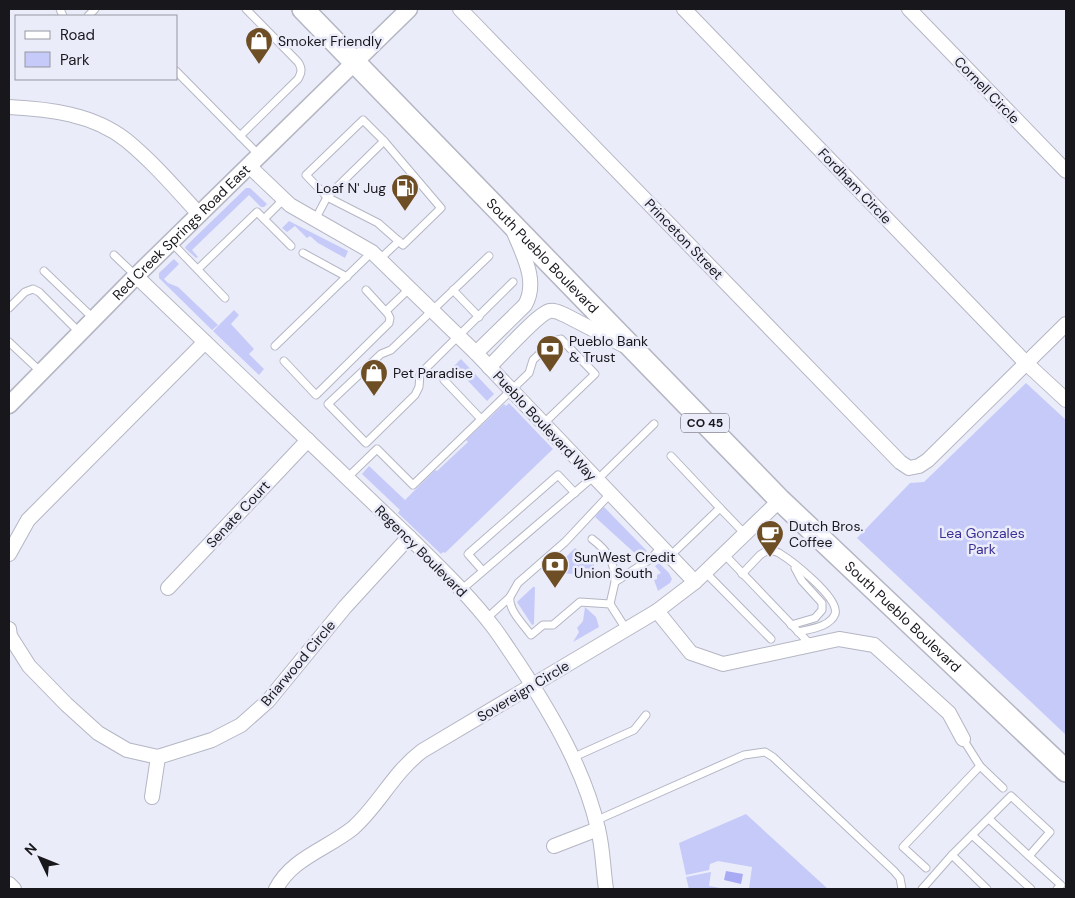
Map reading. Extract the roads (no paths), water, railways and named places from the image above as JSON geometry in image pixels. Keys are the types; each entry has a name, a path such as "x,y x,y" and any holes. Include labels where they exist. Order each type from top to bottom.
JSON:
{"main road":[{"name":"South Pueblo Boulevard","path":"303,9 780,500 1066,771"}],"street":[{"name":"Red Creek Springs Road East","path":"9,405 136,276 409,9"},
{"name":"Princeton Street","path":"460,9 900,462 909,468 919,466 928,460 1026,363"},
{"name":"Fordham Circle","path":"684,9 1026,363 1066,400"},
{"name":"Cornell Circle","path":"909,9 1066,171"},
{"path":"9,107 51,110 101,125 125,139 146,158 199,214"},
{"name":"Pueblo Boulevard Way","path":"254,161 283,200 376,256 476,353 666,552 700,577"},
{"path":"476,353 529,299 531,290 527,268 509,220"},
{"name":"Regency Boulevard","path":"136,276 409,537 461,590 494,628 532,685 563,737 587,793 597,825 606,889"},
{"path":"490,368 538,318 550,311 556,311 565,315 637,353"},
{"path":"1026,363 1066,324"},
{"path":"9,554 28,520 205,342"},
{"name":"Senate Court","path":"168,588 308,440"},
{"name":"Sovereign Circle","path":"276,889 288,871 339,838 364,817 408,762 422,751 657,611 700,577 780,500"},
{"name":"Briarwood Circle","path":"158,757 212,740 241,725 268,700 344,606 409,537"},
{"path":"657,611 691,653 723,664 839,639 874,645 949,713 963,739"},
{"path":"9,629 10,636 29,666 98,733 127,750 158,757 152,797"},
{"path":"554,846 597,825"},
{"path":"9,884 14,889"}],"lane":[{"path":"240,136 298,79 301,72 298,62 246,9"},
{"path":"178,73 240,136 254,161"},
{"path":"363,120 384,141 441,208 403,245 378,223 327,197 306,175 363,120"},
{"path":"315,220 327,197 384,141"},
{"path":"264,218 283,200"},
{"path":"198,269 257,212 291,246"},
{"path":"275,346 347,277 399,241"},
{"path":"171,242 225,298"},
{"path":"303,253 347,277"},
{"path":"114,255 136,276"},
{"path":"489,256 391,350 381,354 328,404 366,443 415,395 419,387 420,374 514,282"},
{"path":"44,271 94,319"},
{"path":"386,311 410,288"},
{"path":"9,308 25,292 33,289 39,292 80,333"},
{"path":"284,361 316,395 387,327 390,318 386,311 366,290"},
{"path":"453,290 479,317"},
{"path":"347,478 377,449 413,485 529,373 533,360 553,341 558,339 564,341 595,374 543,424"},
{"path":"9,342 41,372"},
{"path":"444,380 481,419"},
{"path":"461,590 575,493 595,479 654,424"},
{"path":"671,456 745,534"},
{"path":"483,571 468,554 558,475 575,493"},
{"path":"486,619 510,597 518,583 565,542 610,494"},
{"path":"615,582 649,560 666,552 720,508"},
{"path":"592,539 609,556 613,563 615,582 610,604 626,629"},
{"path":"742,574 760,555 768,550 778,552 812,579 828,595 835,604 835,614 828,622 817,628 798,632"},
{"path":"724,554 810,644"},
{"path":"791,625 815,618 822,610 822,603 802,581 794,564"},
{"path":"700,577 770,639"},
{"path":"510,597 512,609 531,635 543,625 553,625 580,602 610,604"},
{"path":"572,758 634,730 646,715"},
{"path":"963,739 980,766 1003,788"},
{"path":"597,825 744,755 765,752 773,757 894,871 900,878 902,889"},
{"path":"926,868 903,846 980,766"},
{"path":"922,889 1011,796 1050,832 1029,856"},
{"path":"989,819 1061,885 1057,889"},
{"path":"972,835 1031,889"},
{"path":"952,856 987,889"}],"place":[{"name":"Smoker Friendly","path":"259,65"},
{"name":"Loaf N' Jug","path":"405,212"},
{"name":"Pueblo Bank & Trust","path":"550,373"},
{"name":"Pet Paradise","path":"374,397"},
{"name":"Dutch Bros. Coffee","path":"770,558"},
{"name":"SunWest Credit Union South","path":"555,589"}],"park label":[{"name":"Lea Gonzales Park","path":"982,542"}]}
